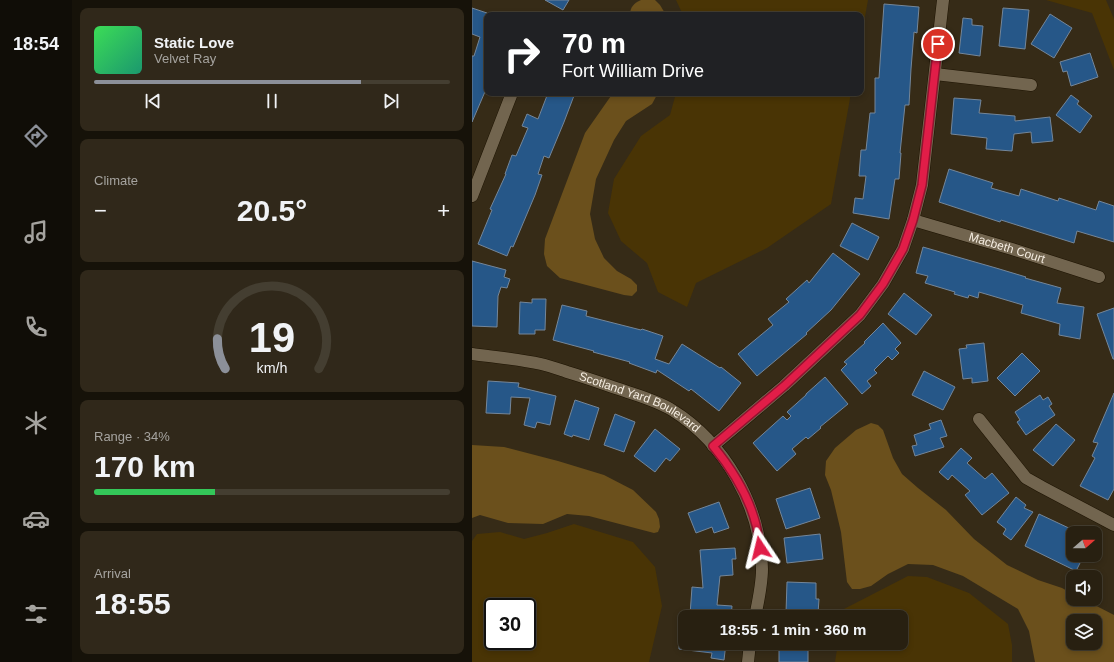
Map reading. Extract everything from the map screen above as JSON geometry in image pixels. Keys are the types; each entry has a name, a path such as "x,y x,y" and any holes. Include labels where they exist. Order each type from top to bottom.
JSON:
{"street":[{"path":"713,446 784,386 860,315 883,284 903,249 913,220 922,185 943,0"},
{"path":"935,74 1030,85"},
{"path":"472,196 511,96"},
{"name":"Macbeth Court","path":"913,220 1012,249 1099,277"},
{"name":"Scotland Yard Boulevard","path":"472,354 542,364 653,400 688,421 724,459 739,482 750,508 759,538 762,570 756,610"},
{"path":"979,419 1026,478 1114,524"},
{"path":"748,662 749,650"}],"shaded area":[{"path":"641,0 655,0 664,12 631,12 636,2"},
{"path":"676,0 868,0 864,22 864,12 682,12"},
{"path":"1046,0 1106,0 1114,19 1114,70 1092,13"},
{"path":"611,96 656,96 652,104 626,121 614,140 596,179 590,214 595,239 604,258 617,271 631,279 637,285 637,291 632,296 560,278 547,266 544,254 545,239 585,133"},
{"path":"675,96 850,96 831,204 767,248 696,283 687,307 658,292 647,263 621,241 608,213 614,179 641,136 670,115"},
{"path":"871,423 878,425 883,430 893,458 902,474 946,510 974,539 1007,565 1038,580 1066,590 1066,606 1097,606 1114,615 1114,662 1035,662 1029,631 1018,609 963,576 933,565 908,564 888,574 871,586 860,589 852,589 847,582 841,532 831,490 825,475 826,461 835,448 856,430"},
{"path":"472,445 504,447 604,475 633,490 656,512 660,527 658,532 654,533 589,516 567,514 543,524 508,523 480,515 472,518"},
{"path":"574,524 633,542 655,567 662,606 649,662 472,662 472,541 477,534 500,532 524,539"},
{"path":"908,576 927,577 969,593 1008,624 1012,645 1012,662 835,662 837,650 908,650 908,610 842,610"}],"building":[{"path":"545,0 569,0 563,10"},
{"path":"884,4 919,7 917,33 914,32 909,105 905,105 899,179 895,179 889,219 853,213 855,198 863,199 866,176 859,176 861,150 866,150 870,113 875,113 875,78 879,78"},
{"path":"472,8 484,12 484,94 472,122 472,56 474,56 480,37 472,34"},
{"path":"1003,8 1029,10 1025,49 999,46"},
{"path":"1050,14 1072,28 1054,58 1031,44"},
{"path":"963,18 972,19 972,25 983,26 980,56 959,53"},
{"path":"1090,53 1098,77 1071,86 1067,71 1063,72 1060,62"},
{"path":"1071,95 1079,101 1077,104 1092,116 1080,133 1056,115"},
{"path":"547,96 574,96 549,158 544,156 538,174 542,175 535,195 513,247 511,246 507,256 478,244 492,210 490,209 506,174 512,155 516,156 528,128 522,126 527,114 538,119"},
{"path":"954,98 981,100 979,113 1015,116 1015,121 1050,117 1053,141 1032,143 1031,132 1014,134 1012,151 986,149 987,138 951,134"},
{"path":"949,169 993,183 991,188 1019,196 1021,189 1058,201 1059,198 1096,210 1099,201 1114,206 1114,242 1077,231 1074,243 1001,220 1000,222 939,202"},
{"path":"852,223 879,237 868,260 840,246"},
{"path":"923,247 1061,288 1057,303 1084,307 1080,339 1059,335 1060,324 1021,313 1023,305 979,292 978,298 969,295 968,298 954,294 955,292 925,283 928,276 916,273"},
{"path":"833,253 860,274 831,310 806,333 807,334 757,376 738,354 773,325 768,319 789,302 786,299 807,280 809,283"},
{"path":"472,261 506,270 504,277 510,279 507,288 501,287 498,296 497,327 472,326"},
{"path":"904,293 932,315 916,335 888,314"},
{"path":"532,299 546,299 545,330 535,330 535,334 519,334 520,302 532,303"},
{"path":"562,305 587,311 586,316 641,330 642,329 663,336 655,359 669,364 682,344 720,368 721,367 741,383 719,411 691,389 689,391 657,370 656,373 629,363 630,362 553,340"},
{"path":"1114,308 1114,359 1113,359 1097,314"},
{"path":"883,323 901,343 895,349 899,353 892,360 888,356 874,370 877,373 867,381 871,386 862,394 841,370 847,364 844,362 865,343 864,342"},
{"path":"984,343 988,381 972,383 972,378 963,379 959,349 967,348 966,345"},
{"path":"1022,353 1040,371 1015,396 997,378"},
{"path":"924,371 955,387 943,410 912,395"},
{"path":"825,377 848,404 808,439 806,437 792,449 796,454 777,471 753,443 783,416 787,420 791,416 787,412"},
{"path":"488,381 519,383 518,387 556,396 550,425 537,422 535,428 524,425 530,398 511,397 510,414 486,413"},
{"path":"1114,393 1114,489 1108,500 1080,486 1095,458 1092,456 1098,443 1093,442"},
{"path":"1040,395 1043,400 1048,397 1052,404 1049,406 1055,415 1026,435 1017,422 1020,420 1015,412"},
{"path":"575,400 599,408 589,440 564,434"},
{"path":"615,414 635,422 624,452 604,445"},
{"path":"941,420 947,436 940,438 944,447 915,456 912,446 917,445 914,435 931,429 929,424"},
{"path":"1056,424 1075,440 1053,466 1033,450"},
{"path":"655,429 680,449 670,461 666,458 655,472 634,456"},
{"path":"961,448 972,458 967,463 985,479 992,473 1009,493 982,515 965,495 970,491 952,475 948,480 939,472"},
{"path":"810,488 820,518 786,529 776,499"},
{"path":"1016,497 1026,505 1024,508 1033,512 1011,540 1003,534 1006,529 997,522"},
{"path":"719,502 729,528 714,533 712,527 696,533 688,513"},
{"path":"1039,514 1066,527 1066,562 1080,562 1076,570 1074,570 1025,546"},
{"path":"820,534 823,559 787,563 784,538"},
{"path":"735,548 736,559 732,559 733,575 720,576 717,605 732,606 732,610 690,610 692,587 703,588 700,550"},
{"path":"787,582 816,583 816,599 819,599 818,610 786,610"},
{"path":"687,650 725,650 724,660 711,658 712,653"},
{"path":"779,650 808,650 808,662 779,662"}],"route":[{"path":"760,548 759,538 750,508 739,482 724,459 713,446 784,386 860,315 883,284 903,249 913,220 922,185 938,44"}]}
